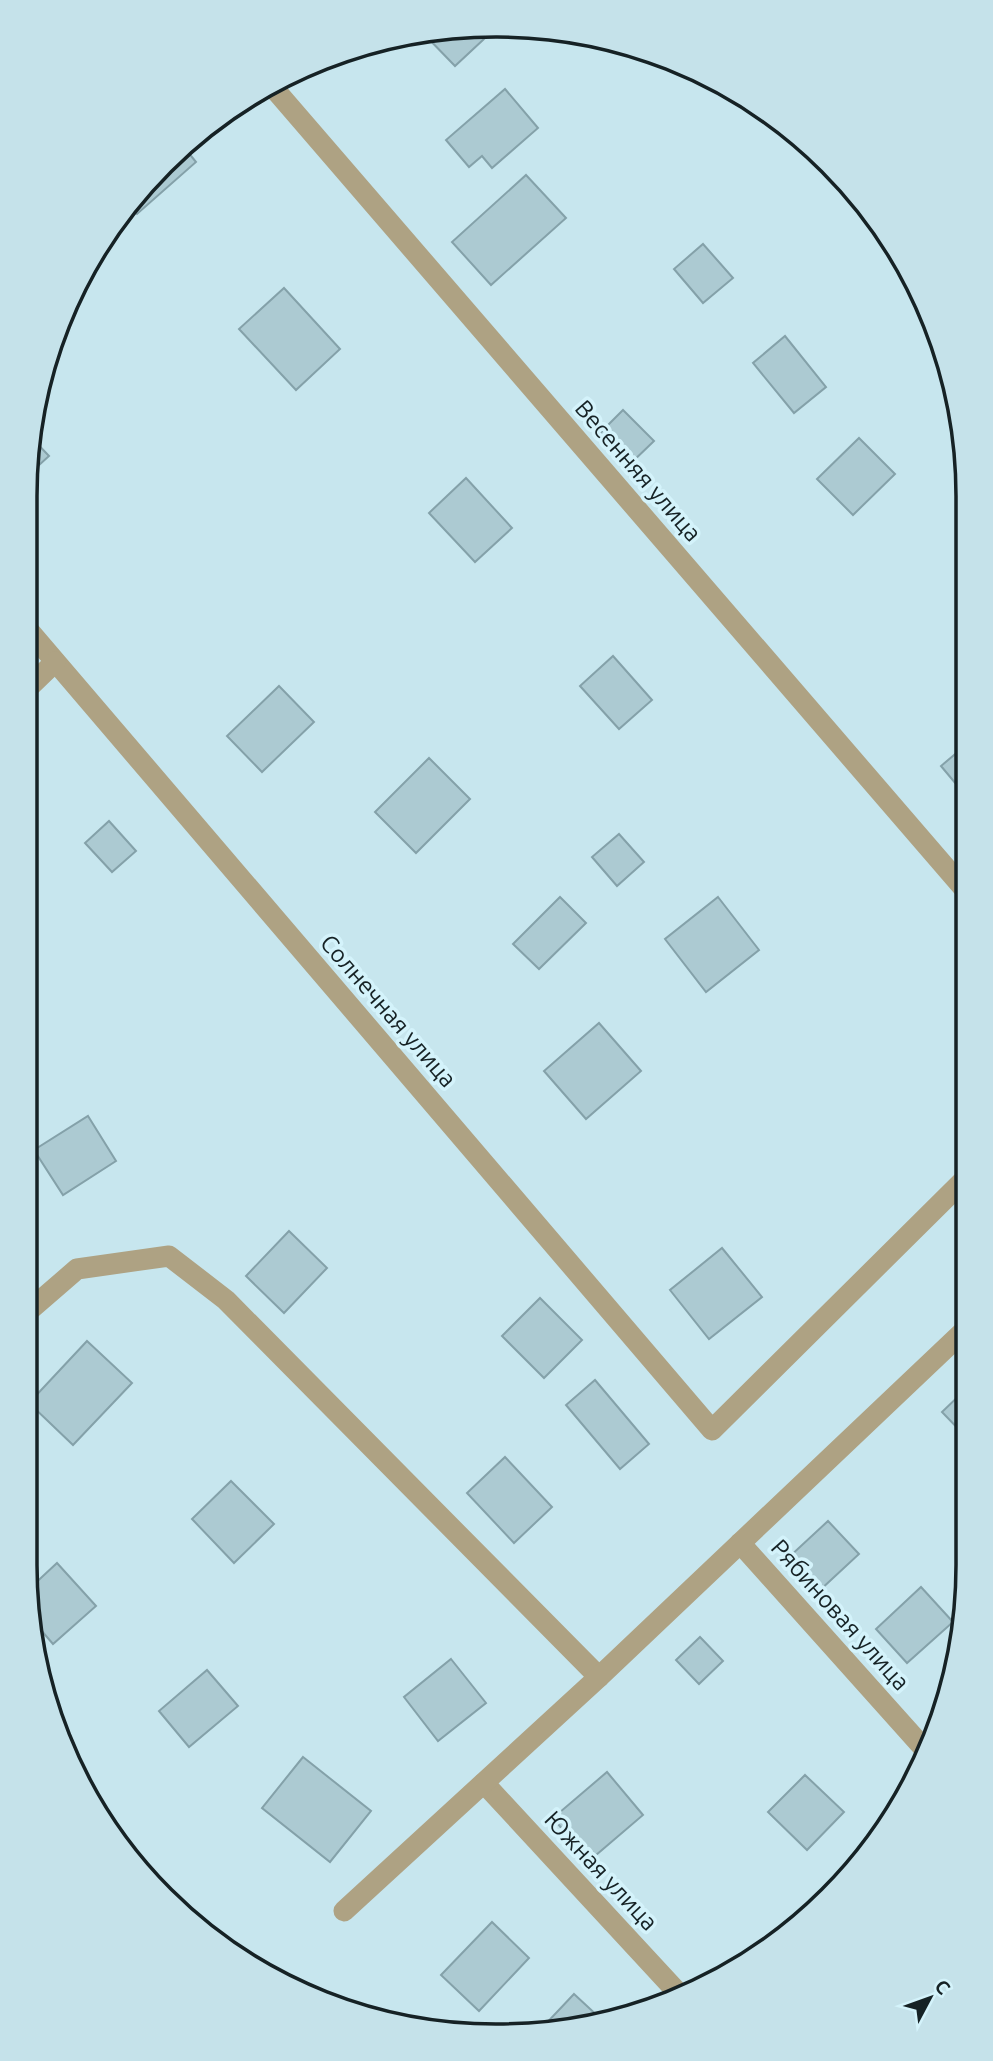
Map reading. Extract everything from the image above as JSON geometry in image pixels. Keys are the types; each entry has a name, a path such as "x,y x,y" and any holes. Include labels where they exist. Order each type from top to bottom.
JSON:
{"street":[{"name":"Весенняя улица","path":"277,92 956,879"},
{"name":"Солнечная улица","path":"37,641 712,1430 956,1188"},
{"path":"37,679 55,662"},
{"path":"37,1303 77,1269 169,1256 226,1300 599,1677"},
{"path":"344,1911 599,1677 956,1338"},
{"name":"Рябиновая улица","path":"740,1543 920,1743"},
{"name":"Южная улица","path":"484,1783 673,1989"}],"building":[{"path":"486,37 455,66 431,42"},
{"path":"505,89 538,128 492,168 482,156 469,167 446,140"},
{"path":"190,154 196,162 137,214 151,193"},
{"path":"526,175 566,218 491,285 452,242"},
{"path":"703,244 733,278 703,303 674,269"},
{"path":"284,288 340,349 296,390 239,329"},
{"path":"785,336 826,387 794,413 753,363"},
{"path":"623,410 654,441 628,466 597,436"},
{"path":"859,438 895,474 853,515 817,479"},
{"path":"40,446 49,456 38,466"},
{"path":"466,478 512,528 475,562 429,513"},
{"path":"613,656 652,700 619,729 580,686"},
{"path":"279,686 314,722 262,772 227,736"},
{"path":"956,753 956,784 941,766"},
{"path":"429,758 470,799 416,853 375,812"},
{"path":"109,821 136,851 112,872 85,843"},
{"path":"619,834 644,862 617,886 592,857"},
{"path":"560,897 586,923 539,969 513,944"},
{"path":"718,897 759,950 706,992 665,939"},
{"path":"599,1023 641,1071 586,1119 544,1071"},
{"path":"88,1116 116,1161 63,1195 37,1155 37,1148"},
{"path":"289,1231 327,1268 284,1313 246,1276"},
{"path":"722,1248 762,1297 709,1339 670,1290"},
{"path":"540,1298 582,1340 544,1378 502,1336"},
{"path":"87,1341 132,1383 73,1445 37,1411 37,1394"},
{"path":"595,1380 649,1444 620,1469 566,1405"},
{"path":"956,1399 956,1427 942,1412"},
{"path":"505,1457 552,1507 514,1543 467,1493"},
{"path":"231,1481 274,1524 234,1563 192,1519"},
{"path":"828,1521 859,1554 819,1591 788,1558"},
{"path":"57,1563 96,1606 53,1644 42,1631 38,1581"},
{"path":"921,1587 952,1621 907,1663 876,1629"},
{"path":"700,1637 723,1661 699,1684 676,1660"},
{"path":"451,1659 486,1703 438,1741 404,1697"},
{"path":"207,1670 238,1706 189,1747 159,1711"},
{"path":"303,1757 371,1811 330,1862 262,1808"},
{"path":"607,1772 643,1815 589,1861 553,1818"},
{"path":"805,1775 844,1812 807,1850 768,1812"},
{"path":"492,1922 529,1958 479,2011 441,1975"},
{"path":"574,1994 595,2013 557,2020 549,2021"}]}
